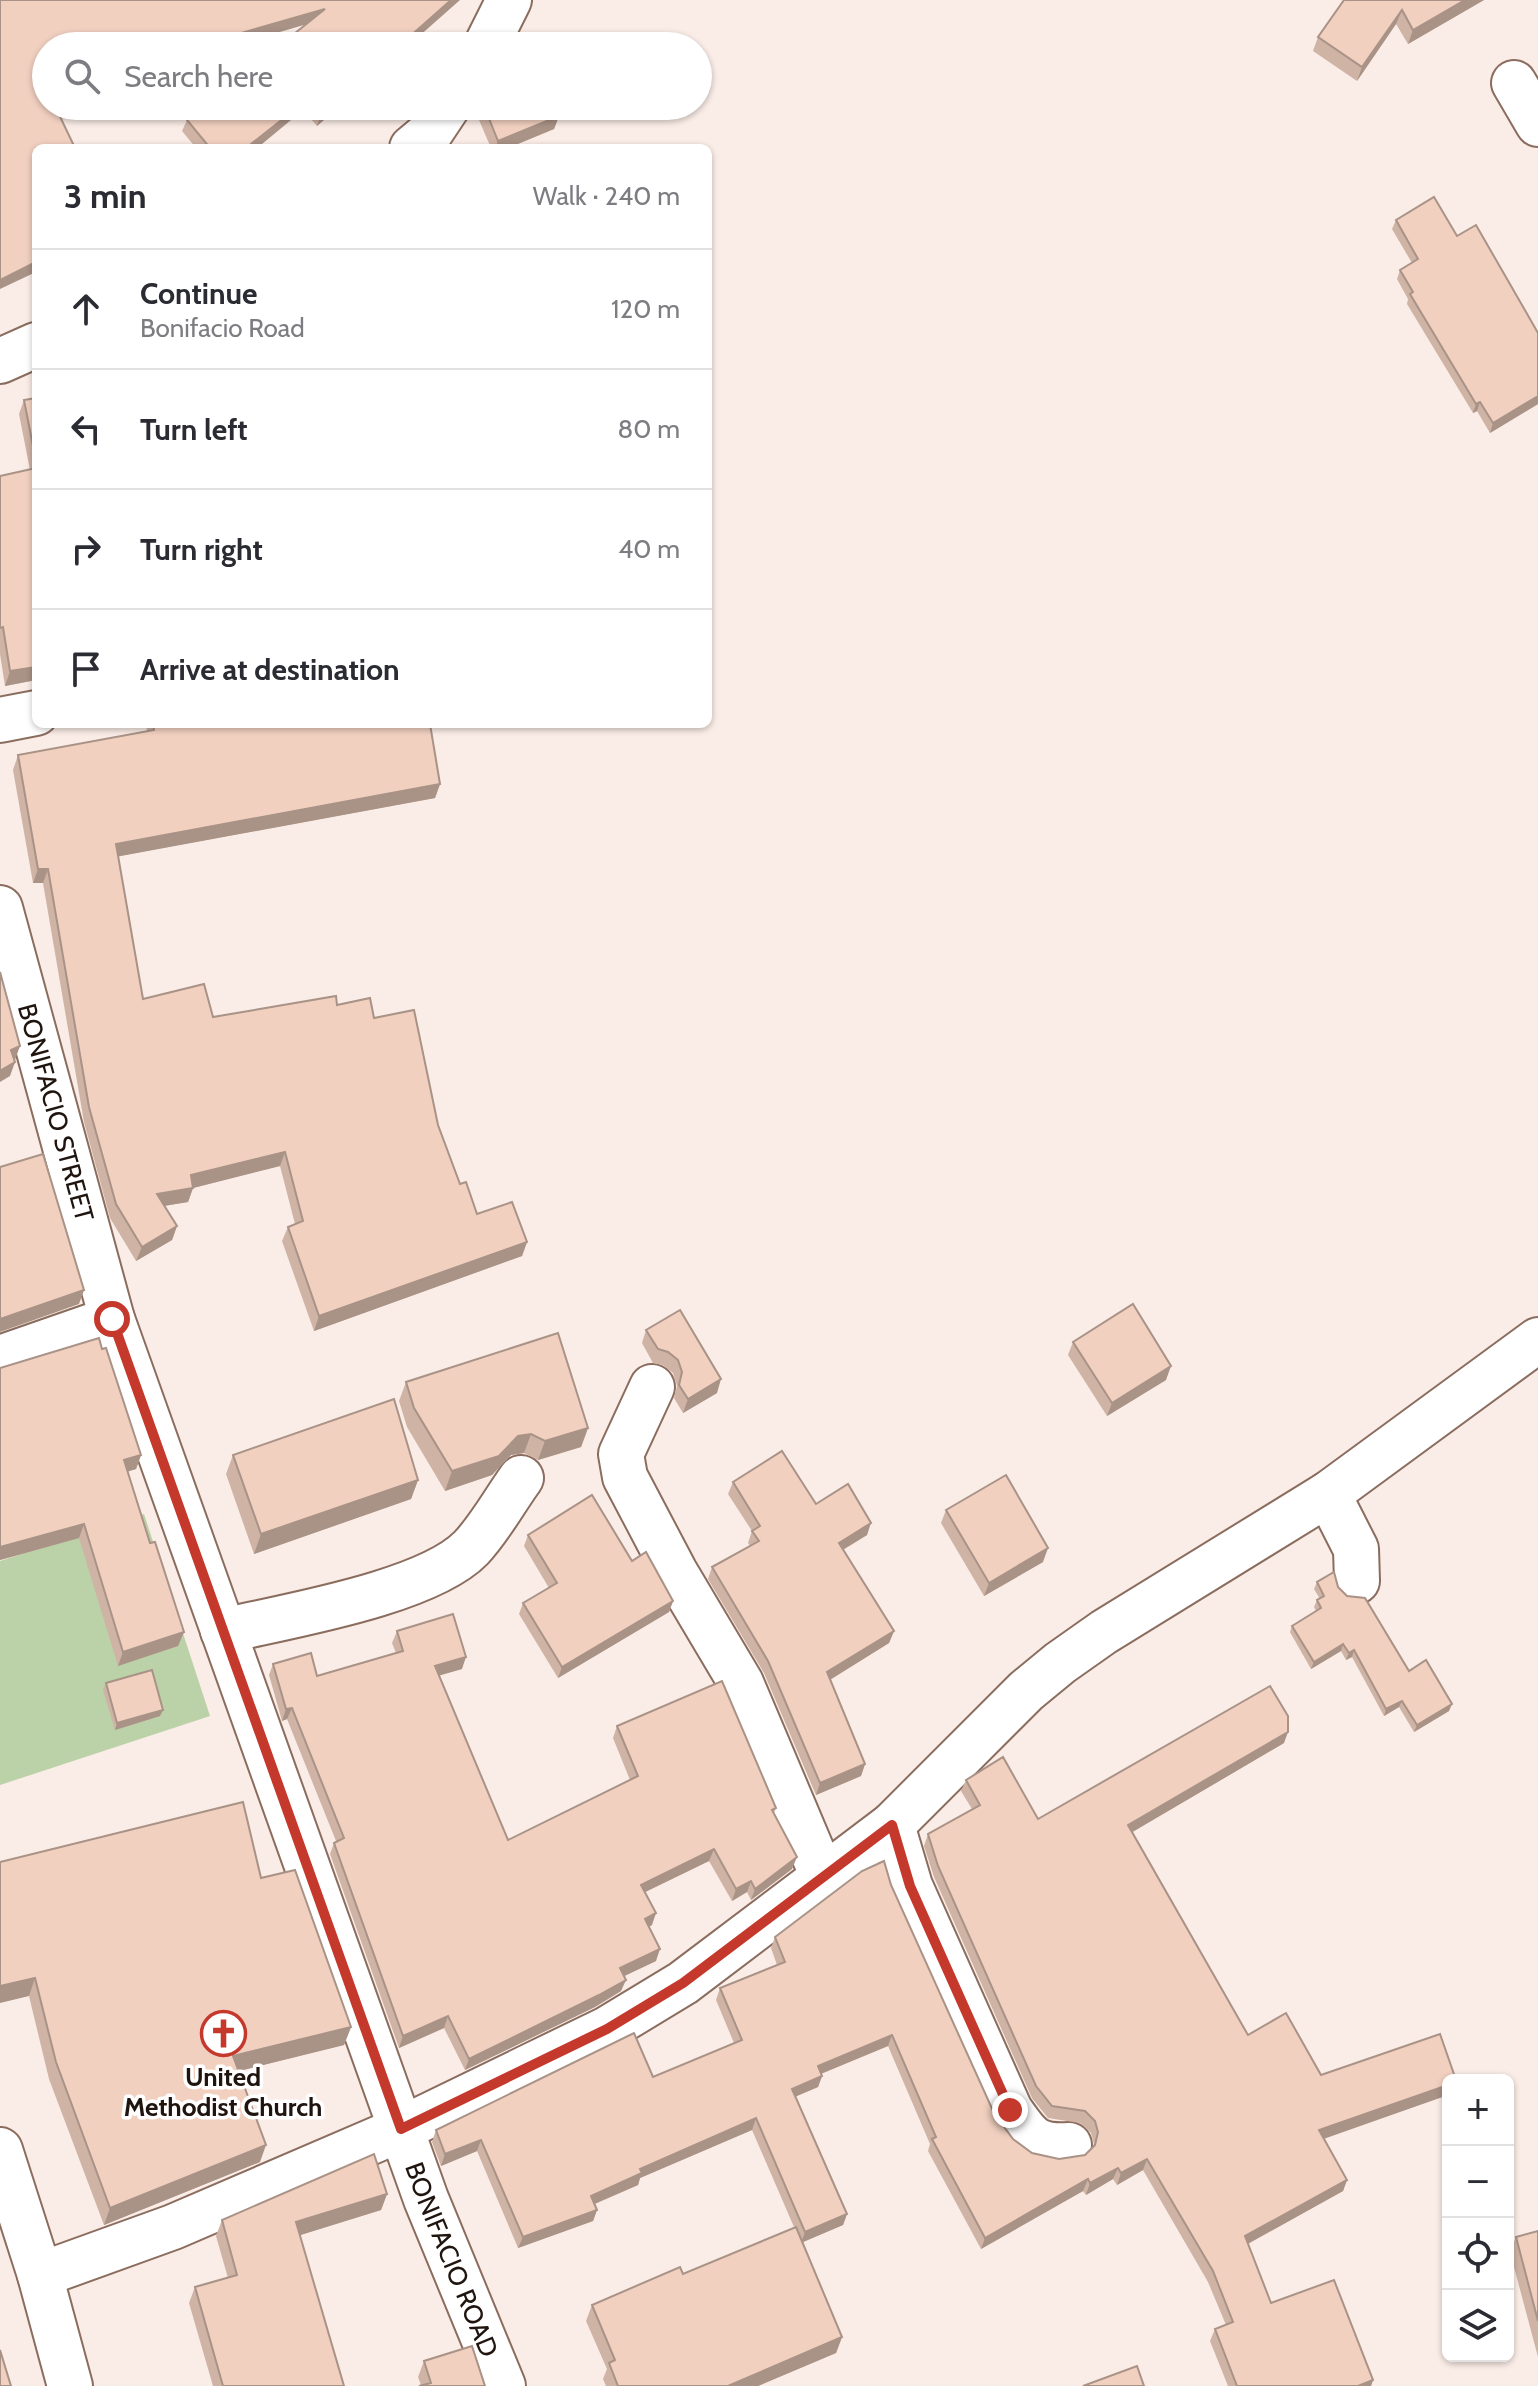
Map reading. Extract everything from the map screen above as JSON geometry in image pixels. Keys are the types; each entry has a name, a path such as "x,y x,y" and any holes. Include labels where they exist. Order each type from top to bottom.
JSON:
{"street":[{"path":"493,32 509,0"},
{"path":"1514,83 1538,124"},
{"path":"417,144 439,120"},
{"path":"0,361 32,347"},
{"path":"0,720 32,714"},
{"name":"BONIFACIO STREET","path":"0,908 112,1319"},
{"path":"0,1358 112,1319"},
{"name":"BONIFACIO ROAD","path":"112,1319 401,2129 503,2386"},
{"path":"40,2275 173,2227 401,2129 607,2029 683,1983 892,1825 1026,1691 1060,1663 1104,1632 1328,1494 1538,1340"},
{"path":"652,1387 621,1454 625,1477 675,1572 741,1683 823,1877"},
{"path":"223,1631 395,1589 435,1573 471,1548 521,1478"},
{"path":"1328,1494 1356,1549 1357,1581"},
{"path":"892,1825 910,1886 1010,2110 1027,2134 1045,2146 1069,2145"},
{"path":"0,2150 40,2275 70,2386"}],"green space":[{"path":"144,1514 210,1716 0,1785 0,1561"}],"building":[{"path":"0,0 451,0 415,32 296,32 325,9 245,32 32,32 32,120 62,120 73,144 32,144 32,264 0,280"},
{"path":"1344,0 1465,0 1413,30 1402,10 1362,67 1318,37"},
{"path":"187,120 281,120 251,144 207,144"},
{"path":"490,120 549,120 498,141"},
{"path":"1434,197 1457,236 1476,225 1538,333 1538,396 1493,423 1480,402 1476,404 1410,294 1413,292 1400,270 1418,259 1396,220"},
{"path":"32,399 32,441 24,400"},
{"path":"32,469 32,668 10,671 3,627 0,628 0,476"},
{"path":"431,728 440,784 116,844 143,999 204,984 213,1017 336,996 337,1005 370,998 374,1018 414,1010 438,1125 460,1184 466,1182 477,1214 512,1202 527,1242 319,1316 288,1227 303,1221 285,1152 191,1175 193,1188 157,1194 177,1226 142,1247 116,1204 89,1107 48,869 38,869 18,755 154,730"},
{"path":"0,972 20,1046 11,1050 15,1062 0,1071"},
{"path":"43,1154 84,1290 0,1319 0,1167"},
{"path":"1133,1304 1171,1366 1112,1403 1073,1342"},
{"path":"680,1310 721,1379 688,1399 679,1385 682,1372 678,1360 658,1349 646,1330"},
{"path":"558,1333 588,1428 545,1441 531,1434 518,1436 499,1456 452,1471 414,1408 406,1382"},
{"path":"99,1338 102,1349 106,1348 141,1455 124,1460 150,1543 155,1542 184,1632 123,1652 84,1524 0,1547 0,1368"},
{"path":"394,1399 418,1480 261,1534 233,1455"},
{"path":"782,1451 816,1504 848,1484 871,1523 839,1543 894,1631 827,1672 865,1764 820,1783 768,1661 712,1567 759,1541 752,1531 760,1526 733,1482"},
{"path":"1006,1475 1048,1548 989,1583 946,1510"},
{"path":"592,1495 632,1561 646,1552 673,1601 562,1667 523,1603 557,1583 528,1535"},
{"path":"1334,1572 1338,1587 1347,1596 1365,1598 1409,1671 1426,1660 1452,1704 1417,1725 1402,1701 1386,1709 1354,1650 1349,1653 1343,1644 1314,1662 1292,1626 1321,1608 1317,1600 1324,1596 1317,1582"},
{"path":"453,1614 466,1657 435,1666 508,1840 638,1776 617,1726 722,1681 776,1808 772,1810 797,1857 755,1889 751,1881 736,1889 714,1849 641,1885 656,1913 645,1919 660,1949 620,1968 626,1980 469,2059 448,2016 403,2036 334,1843 344,1838 292,1708 286,1709 273,1664 311,1653 317,1676 403,1651 397,1631"},
{"path":"152,1670 163,1710 117,1723 106,1683"},
{"path":"1270,1686 1288,1716 1288,1732 1128,1825 1248,2035 1286,2013 1321,2075 1440,2034 1454,2074 1442,2074 1442,2087 1319,2130 1347,2180 1245,2236 1271,2303 1334,2280 1373,2380 1358,2386 1237,2386 1215,2329 1233,2322 1213,2271 1147,2159 1121,2173 1118,2168 1090,2183 1088,2179 985,2238 932,2139 936,2137 892,2035 818,2066 822,2076 792,2089 847,2214 805,2232 756,2118 640,2169 642,2173 591,2196 597,2210 523,2237 481,2140 445,2154 436,2130 634,2033 653,2077 742,2040 720,1988 785,1962 775,1937 862,1871 884,1861 891,1885 994,2113 1013,2139 1032,2153 1059,2159 1085,2155 1095,2145 1098,2132 1095,2121 1085,2111 1052,2106 1036,2086 938,1866 928,1834 980,1805 966,1780 1003,1757 1038,1819"},
{"path":"243,1802 261,1878 295,1870 351,2027 233,2056 266,2145 110,2208 56,2062 35,1978 0,1986 0,1862"},
{"path":"374,2154 387,2194 296,2222 344,2386 223,2386 195,2287 237,2275 222,2220"},
{"path":"796,2227 842,2337 728,2386 618,2386 609,2363 615,2360 592,2305 680,2267 683,2274"},
{"path":"1538,2231 1538,2321 1516,2237"},
{"path":"472,2346 485,2386 419,2386 431,2383 424,2361"},
{"path":"0,2350 11,2386 0,2386"},
{"path":"1137,2366 1144,2386 1083,2386"}],"place":[{"name":"United Methodist Church","path":"223,2034"}],"route":[{"path":"112,1319 401,2129 607,2029 683,1983 892,1825 910,1886 969,2025 1010,2110"}]}
